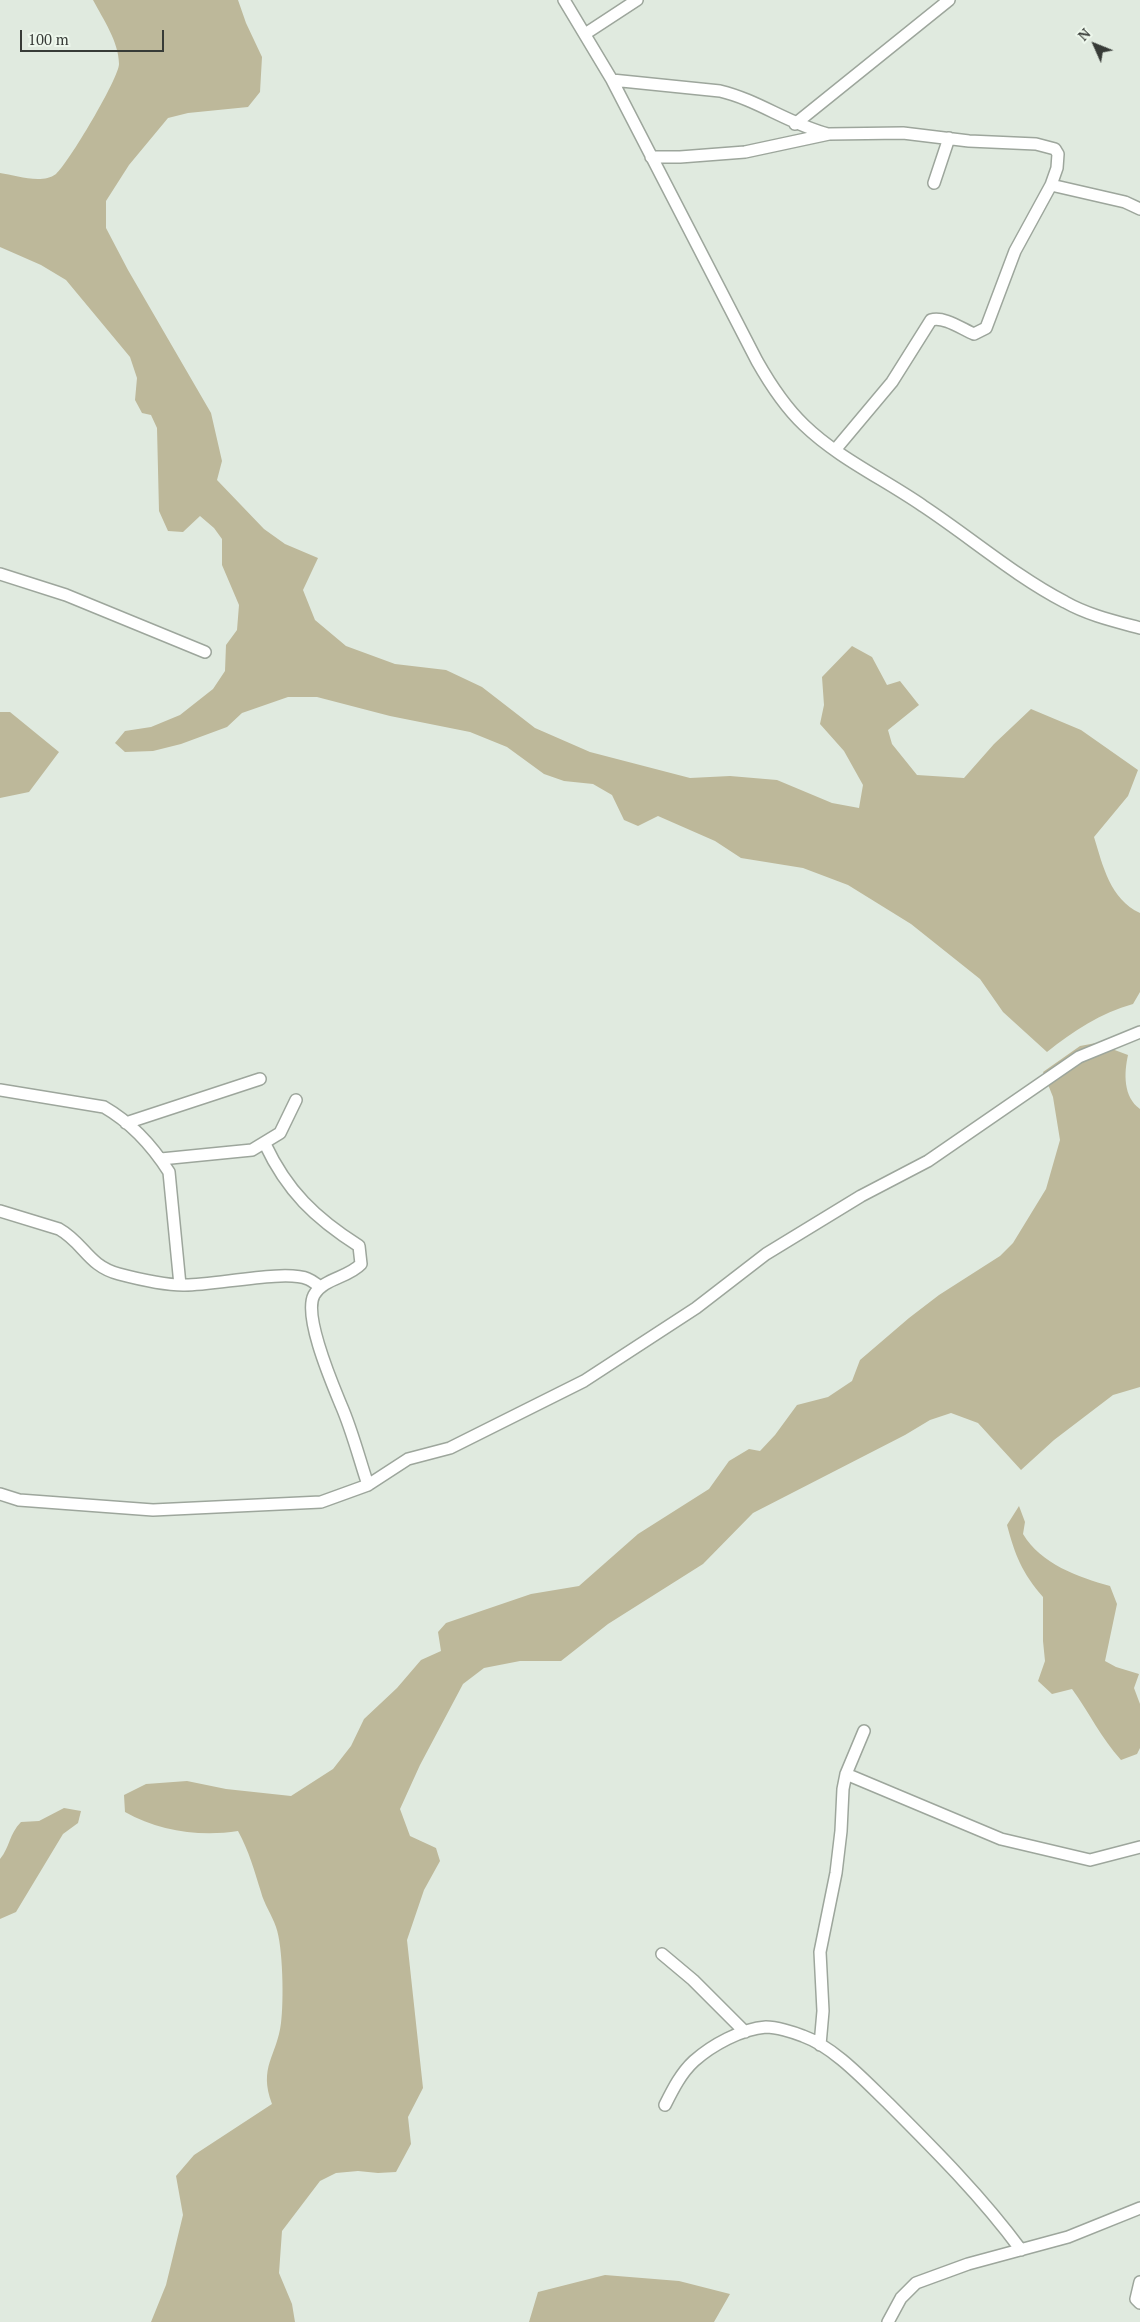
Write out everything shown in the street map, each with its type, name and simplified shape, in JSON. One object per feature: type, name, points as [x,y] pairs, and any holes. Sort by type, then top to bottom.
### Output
[{"type":"street","points":[[564,0],[612,80],[771,385],[803,424],[835,450],[922,505],[1065,602],[1101,618],[1140,628]]},
{"type":"street","points":[[585,34],[637,0]]},
{"type":"street","points":[[795,124],[949,0]]},
{"type":"street","points":[[612,80],[720,90],[763,106],[795,124],[829,134]]},
{"type":"street","points":[[651,156],[680,157],[745,152],[829,134],[903,133],[1050,146],[1058,154],[1057,168],[1051,185],[1015,251],[986,328],[980,333],[974,334],[948,322],[936,319],[931,320],[892,382],[835,450]]},
{"type":"street","points":[[934,183],[949,138]]},
{"type":"street","points":[[1051,185],[1125,202],[1140,210]]},
{"type":"street","points":[[0,574],[66,595],[205,652]]},
{"type":"street","points":[[0,1494],[20,1500],[153,1510],[321,1502],[368,1485],[408,1459],[450,1448],[584,1381],[696,1308],[766,1254],[861,1196],[928,1162],[1079,1057],[1140,1032]]},
{"type":"street","points":[[126,1123],[260,1079]]},
{"type":"street","points":[[0,1090],[104,1107],[126,1123],[161,1159],[169,1172],[180,1285]]},
{"type":"street","points":[[161,1159],[252,1150],[265,1144],[280,1133],[296,1100]]},
{"type":"street","points":[[265,1144],[278,1172],[307,1207],[330,1228],[359,1246],[361,1264],[355,1270],[321,1287],[315,1295],[310,1312],[330,1382],[341,1405],[368,1485]]},
{"type":"street","points":[[0,1212],[59,1229],[68,1234],[97,1265],[118,1273],[180,1285],[211,1284],[260,1278],[300,1277],[308,1279],[321,1287]]},
{"type":"street","points":[[820,2045],[823,2011],[820,1952],[836,1873],[841,1831],[841,1802],[846,1774],[864,1731]]},
{"type":"street","points":[[846,1774],[1001,1839],[1090,1860],[1140,1847]]},
{"type":"street","points":[[662,1954],[693,1980],[745,2032]]},
{"type":"street","points":[[665,2105],[675,2084],[694,2061],[727,2040],[745,2032],[767,2027],[803,2036],[820,2045],[859,2074],[995,2214],[1021,2250]]},
{"type":"street","points":[[888,2322],[901,2298],[916,2283],[968,2264],[1068,2237],[1140,2208]]},
{"type":"street","points":[[1140,2282],[1136,2299],[1140,2303]]},
{"type":"shaded area","points":[[93,0],[238,0],[246,23],[262,57],[260,92],[248,107],[188,113],[168,118],[129,165],[106,201],[106,228],[128,270],[211,413],[222,461],[217,480],[264,529],[285,544],[318,558],[303,590],[315,620],[346,646],[395,664],[446,670],[482,687],[535,728],[590,752],[690,778],[730,776],[777,780],[832,803],[859,808],[863,785],[844,751],[820,724],[824,705],[822,677],[852,646],[872,657],[887,685],[900,681],[919,705],[888,730],[892,744],[917,775],[964,778],[994,744],[1031,709],[1081,730],[1138,770],[1128,796],[1094,837],[1109,881],[1121,899],[1140,913],[1140,992],[1133,1004],[1110,1012],[1088,1024],[1047,1052],[1003,1012],[980,979],[911,924],[848,885],[803,868],[741,858],[715,841],[658,816],[638,826],[624,820],[612,795],[593,784],[564,781],[544,774],[507,747],[470,732],[390,716],[317,697],[288,697],[242,713],[227,727],[181,744],[153,751],[125,752],[115,743],[125,731],[151,727],[180,715],[213,689],[225,671],[226,645],[237,630],[239,605],[222,565],[222,539],[214,528],[200,516],[183,532],[168,531],[159,511],[157,428],[151,415],[142,413],[135,400],[137,378],[130,357],[66,280],[41,265],[0,247],[0,173],[36,179],[43,179],[56,174],[71,155],[92,120],[117,72],[119,64],[116,47],[110,31]]},
{"type":"shaded area","points":[[0,712],[10,712],[59,752],[29,792],[0,798]]},
{"type":"shaded area","points":[[1096,1043],[1128,1055],[1126,1084],[1130,1098],[1140,1109],[1140,1387],[1113,1395],[1054,1440],[1021,1470],[978,1423],[951,1413],[930,1420],[905,1435],[753,1513],[703,1564],[608,1624],[561,1661],[520,1661],[484,1668],[463,1684],[420,1765],[400,1809],[410,1836],[436,1848],[440,1861],[424,1890],[407,1940],[423,2088],[408,2117],[411,2144],[396,2172],[358,2171],[336,2173],[320,2181],[282,2231],[279,2273],[292,2304],[295,2322],[151,2322],[166,2285],[183,2215],[176,2176],[194,2155],[272,2104],[267,2080],[281,2023],[282,1974],[276,1927],[264,1901],[248,1853],[238,1831],[194,1833],[151,1824],[125,1812],[124,1795],[146,1784],[187,1781],[226,1789],[291,1796],[333,1769],[351,1746],[364,1719],[397,1688],[421,1660],[441,1651],[438,1632],[446,1623],[531,1594],[579,1586],[638,1534],[709,1489],[729,1461],[749,1449],[760,1451],[775,1435],[797,1405],[828,1397],[852,1381],[860,1360],[909,1318],[939,1295],[1000,1256],[1013,1243],[1046,1189],[1060,1140],[1053,1097],[1043,1072],[1080,1046]]},
{"type":"shaded area","points":[[1019,1506],[1025,1522],[1023,1534],[1040,1554],[1073,1574],[1110,1586],[1117,1604],[1105,1661],[1116,1667],[1139,1674],[1134,1688],[1140,1704],[1140,1748],[1137,1754],[1121,1760],[1107,1743],[1072,1689],[1052,1694],[1038,1681],[1045,1661],[1043,1597],[1020,1563],[1007,1525]]},
{"type":"shaded area","points":[[64,1808],[81,1811],[78,1823],[63,1834],[16,1912],[0,1919],[0,1859],[14,1831],[21,1822],[39,1821]]},
{"type":"shaded area","points":[[605,2275],[679,2281],[730,2294],[714,2322],[529,2322],[538,2292]]}]
